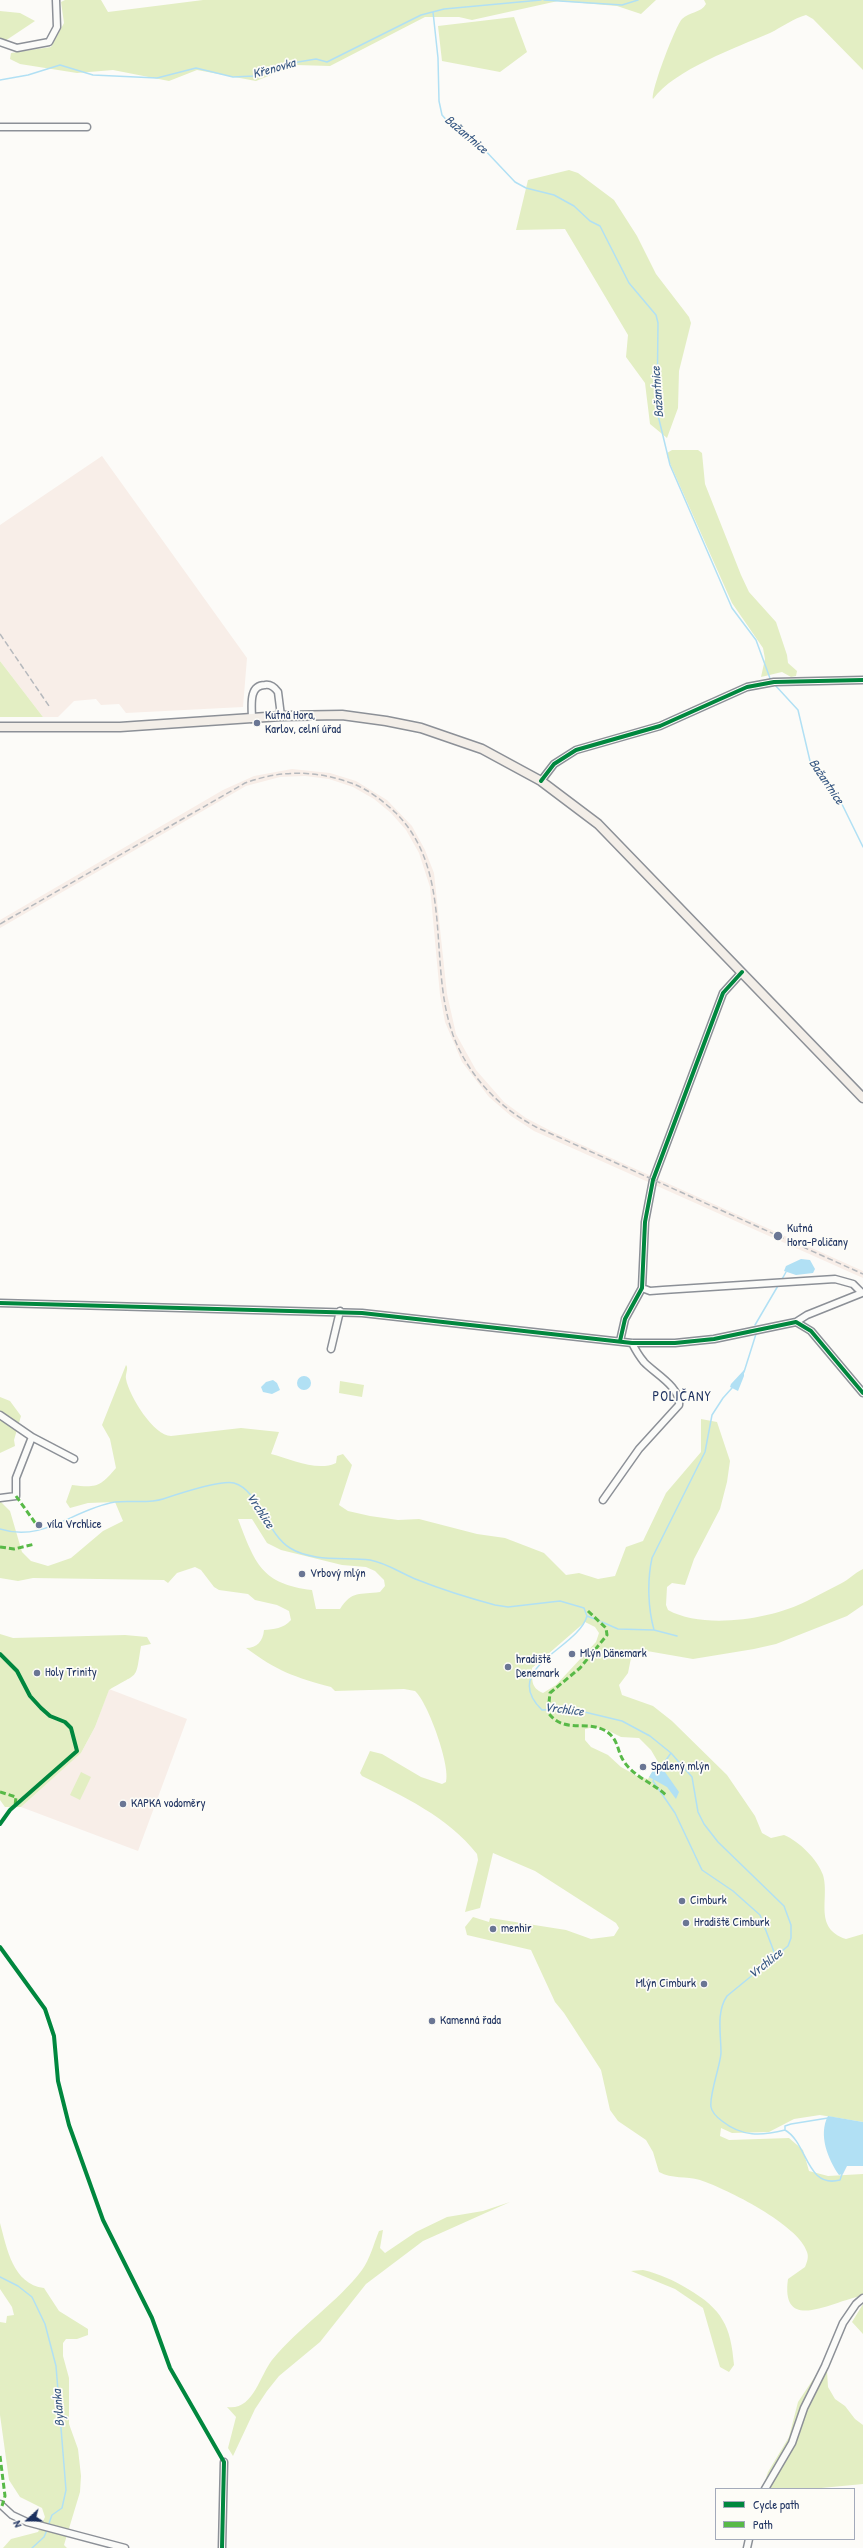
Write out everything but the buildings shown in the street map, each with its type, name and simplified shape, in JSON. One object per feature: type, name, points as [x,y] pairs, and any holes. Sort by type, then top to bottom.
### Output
[{"type":"main road","points":[[0,727],[109,727],[281,716],[351,716],[422,728],[492,754],[541,780],[575,804],[613,838],[863,1098]]},
{"type":"street","points":[[0,42],[17,48],[48,42],[57,27],[56,0]]},
{"type":"street","points":[[0,127],[88,127]]},
{"type":"street","points":[[541,780],[554,764],[576,750],[660,726],[748,687],[774,682],[863,680]]},
{"type":"street","points":[[252,719],[252,694],[257,688],[263,685],[271,686],[278,692],[281,716]]},
{"type":"street","points":[[620,1341],[625,1319],[642,1288],[645,1222],[653,1180],[723,993],[742,972]]},
{"type":"street","points":[[0,1303],[340,1311],[632,1343],[693,1342],[796,1322],[807,1315],[863,1293],[853,1284],[835,1279],[650,1291],[642,1288]]},
{"type":"street","points":[[331,1349],[340,1311]]},
{"type":"street","points":[[796,1322],[811,1331],[863,1393]]},
{"type":"street","points":[[603,1500],[635,1454],[679,1405],[679,1398],[671,1387],[644,1362],[632,1343]]},
{"type":"street","points":[[0,1415],[32,1437],[74,1459]]},
{"type":"street","points":[[0,1498],[16,1496],[16,1478],[32,1437]]},
{"type":"street","points":[[766,2488],[792,2444],[804,2408],[825,2366],[843,2323],[856,2304],[863,2298]]},
{"type":"street","points":[[222,2548],[224,2462]]},
{"type":"street","points":[[0,2504],[20,2520],[125,2548]]},
{"type":"shaded area","points":[[102,456],[247,658],[243,707],[126,713],[119,704],[101,705],[96,699],[74,701],[58,717],[43,717],[0,661],[0,525]]},
{"type":"shaded area","points":[[292,769],[330,773],[356,781],[387,800],[412,826],[425,850],[434,873],[447,994],[456,1034],[476,1070],[504,1102],[526,1118],[551,1131],[863,1271],[863,1278],[534,1131],[511,1116],[489,1097],[462,1062],[445,1022],[440,995],[430,887],[419,853],[406,830],[391,813],[374,799],[353,787],[329,779],[305,776],[280,777],[246,786],[0,928],[0,920],[223,790],[254,776]]},
{"type":"shaded area","points":[[109,1689],[187,1719],[138,1851],[21,1807],[81,1753],[95,1727]]},
{"type":"green space","points":[[65,0],[101,0],[108,12],[203,0],[656,0],[641,14],[617,6],[558,1],[472,20],[459,17],[425,17],[330,66],[296,65],[256,81],[197,70],[169,81],[113,70],[77,73],[20,64],[10,59],[11,53],[51,47],[64,23],[61,2]]},
{"type":"green space","points":[[704,0],[863,0],[863,70],[813,19],[806,15],[792,20],[770,33],[707,60],[676,78],[663,88],[653,99],[653,93],[660,71],[679,24],[682,19],[704,7],[706,4]]},
{"type":"green space","points":[[0,11],[20,13],[35,21],[5,41],[0,40]]},
{"type":"green space","points":[[514,17],[527,52],[500,72],[442,61],[438,26]]},
{"type":"green space","points":[[569,170],[578,173],[614,200],[637,236],[656,274],[689,317],[691,323],[679,371],[678,408],[667,438],[650,424],[645,383],[626,357],[628,335],[565,229],[516,230],[528,180]]},
{"type":"green space","points":[[672,450],[698,450],[702,453],[705,484],[741,575],[749,592],[776,622],[787,655],[788,663],[797,671],[796,676],[791,677],[782,672],[761,677],[765,659],[763,648],[732,603],[668,459],[667,453]]},
{"type":"green space","points":[[0,661],[43,717],[0,717]]},
{"type":"green space","points":[[126,1365],[126,1379],[137,1405],[150,1422],[164,1434],[171,1436],[241,1428],[279,1432],[271,1454],[304,1464],[321,1466],[336,1463],[337,1456],[343,1454],[352,1465],[339,1505],[348,1511],[398,1520],[419,1519],[477,1534],[505,1538],[544,1553],[566,1575],[579,1573],[598,1579],[615,1576],[626,1547],[643,1541],[666,1493],[701,1452],[701,1419],[717,1422],[730,1461],[727,1482],[720,1509],[694,1559],[685,1585],[672,1583],[667,1587],[666,1605],[668,1610],[683,1616],[700,1620],[738,1620],[757,1617],[776,1613],[807,1601],[843,1582],[863,1569],[863,1605],[847,1616],[776,1644],[754,1649],[693,1659],[647,1651],[631,1658],[628,1673],[619,1685],[622,1695],[653,1706],[672,1721],[727,1775],[755,1816],[762,1833],[771,1838],[784,1835],[802,1846],[812,1857],[821,1869],[823,1875],[825,1884],[825,1912],[829,1928],[836,1934],[846,1939],[863,1934],[863,2122],[820,2115],[794,2119],[769,2132],[732,2133],[721,2128],[720,2136],[729,2140],[789,2138],[803,2150],[809,2171],[828,2176],[863,2174],[863,2296],[851,2298],[812,2310],[801,2310],[792,2306],[788,2296],[788,2279],[805,2267],[808,2258],[808,2254],[801,2242],[791,2231],[777,2220],[761,2209],[727,2191],[700,2180],[674,2177],[659,2172],[653,2152],[646,2140],[618,2121],[610,2110],[601,2070],[564,2013],[555,2002],[531,1950],[467,1935],[465,1927],[473,1917],[489,1922],[490,1918],[566,1930],[591,1939],[614,1936],[619,1928],[616,1923],[535,1871],[493,1853],[480,1908],[465,1912],[478,1860],[477,1854],[453,1829],[439,1818],[393,1791],[362,1776],[360,1773],[370,1751],[382,1754],[421,1777],[442,1784],[446,1782],[447,1774],[445,1763],[437,1735],[426,1708],[415,1691],[404,1689],[335,1691],[331,1687],[306,1680],[277,1668],[246,1648],[253,1647],[261,1641],[264,1630],[278,1628],[288,1623],[291,1620],[289,1611],[277,1605],[255,1600],[248,1594],[219,1590],[214,1587],[201,1570],[195,1567],[177,1573],[168,1583],[164,1580],[33,1578],[18,1581],[0,1578],[0,1501],[10,1511],[22,1552],[31,1561],[48,1566],[71,1558],[103,1531],[123,1521],[115,1502],[88,1503],[70,1508],[66,1502],[72,1485],[97,1485],[106,1479],[116,1468],[110,1439],[102,1425]],"holes":[[[238,1519],[252,1519],[267,1543],[281,1550],[342,1565],[366,1567],[375,1571],[384,1580],[385,1586],[380,1592],[357,1594],[353,1596],[348,1599],[340,1609],[316,1609],[312,1590],[281,1583],[262,1569],[255,1559]],[[585,1622],[595,1627],[599,1633],[596,1642],[556,1685],[543,1693],[534,1686],[532,1680],[532,1668]],[[594,1727],[605,1729],[621,1737],[639,1738],[651,1750],[658,1762],[648,1779],[639,1777],[621,1767],[608,1755],[591,1747],[585,1740],[585,1729]]]},
{"type":"green space","points":[[340,1381],[364,1385],[362,1397],[339,1393]]},
{"type":"green space","points":[[0,1397],[10,1401],[21,1416],[14,1440],[15,1446],[0,1453]]},
{"type":"green space","points":[[0,1634],[13,1638],[125,1635],[147,1637],[151,1644],[141,1646],[138,1665],[134,1674],[109,1690],[95,1727],[81,1753],[21,1807],[5,1807],[0,1800]]},
{"type":"green space","points":[[81,1772],[91,1777],[80,1800],[70,1795]]},
{"type":"green space","points":[[510,2202],[423,2241],[366,2284],[320,2342],[279,2376],[267,2391],[255,2409],[233,2456],[228,2448],[236,2417],[227,2407],[236,2407],[243,2404],[249,2398],[272,2360],[352,2282],[367,2261],[379,2231],[383,2230],[380,2248],[385,2253],[416,2232],[447,2217],[483,2211]]},
{"type":"green space","points":[[0,2223],[5,2244],[18,2273],[33,2285],[44,2288],[59,2311],[88,2329],[88,2335],[77,2339],[66,2339],[63,2343],[63,2356],[69,2378],[69,2424],[78,2449],[81,2476],[80,2492],[64,2545],[67,2548],[3,2548],[11,2539],[38,2532],[45,2517],[42,2508],[20,2497],[9,2480],[0,2415],[0,2322],[6,2323],[7,2316],[14,2315],[12,2307],[0,2289]]},
{"type":"green space","points":[[643,2270],[672,2280],[700,2296],[717,2312],[727,2329],[733,2351],[734,2365],[729,2372],[720,2367],[703,2308],[675,2289],[631,2271]]},
{"type":"green space","points":[[863,2304],[863,2334],[852,2322]]},
{"type":"green space","points":[[820,2369],[827,2371],[828,2387],[835,2399],[845,2406],[855,2419],[863,2425],[863,2484],[821,2488],[766,2488],[764,2484],[768,2472],[789,2437],[798,2402]]},
{"type":"water","points":[[801,1259],[810,1260],[815,1269],[813,1273],[796,1275],[784,1271],[786,1266]]},
{"type":"water","points":[[744,1370],[744,1376],[738,1391],[730,1387],[731,1384]]},
{"type":"water","points":[[304,1376],[309,1378],[311,1383],[309,1388],[304,1390],[299,1388],[297,1383],[299,1378]]},
{"type":"water","points":[[273,1380],[277,1383],[280,1390],[272,1394],[263,1392],[261,1387],[266,1382]]},
{"type":"water","points":[[658,1762],[679,1792],[676,1799],[667,1787],[649,1777]]},
{"type":"water","points":[[828,2116],[863,2122],[863,2166],[847,2166],[843,2174],[839,2175],[831,2162],[824,2139],[825,2123]]},
{"type":"waterway","name":"Křenovka","points":[[0,80],[28,75],[60,65],[93,75],[157,78],[196,68],[233,77],[254,76],[298,62],[316,59],[327,62],[421,15],[444,9],[541,0]]},
{"type":"waterway","name":"Křenovka","points":[[544,0],[622,5],[638,0]]},
{"type":"waterway","name":"Bažantnice","points":[[433,12],[438,58],[439,101],[442,115],[450,124],[481,146],[515,182],[526,188],[554,195],[574,206],[590,221],[600,226],[629,283],[656,315],[658,323],[657,411],[670,465],[732,608],[756,640],[771,681]]},
{"type":"waterway","name":"Bažantnice","points":[[775,685],[798,710],[810,761],[835,790],[863,847]]},
{"type":"waterway","points":[[781,1281],[786,1272]]},
{"type":"waterway","points":[[755,1325],[779,1284]]},
{"type":"waterway","points":[[744,1372],[756,1334]]},
{"type":"waterway","points":[[602,1622],[618,1629],[654,1630],[650,1613],[649,1594],[649,1576],[652,1558],[705,1452],[712,1415],[723,1398],[732,1388]]},
{"type":"waterway","name":"Vrchlice","points":[[0,1529],[16,1532],[31,1532],[45,1528],[86,1511],[115,1502],[145,1502],[163,1499],[209,1485],[234,1483],[243,1487],[250,1494],[282,1541],[290,1548],[299,1552],[318,1557],[376,1561],[427,1584],[495,1605],[508,1607],[560,1601],[584,1608],[587,1616],[581,1628],[545,1660],[535,1671],[530,1682],[531,1695],[542,1710],[572,1709],[622,1721],[650,1736],[671,1753],[692,1777],[698,1812],[704,1824],[718,1842],[784,1906],[791,1925],[791,1938],[788,1946],[727,1996],[724,2002],[720,2016],[721,2053],[712,2095],[711,2107],[715,2115],[729,2126],[737,2130],[752,2134],[785,2130],[793,2136],[808,2163],[820,2178],[829,2181],[840,2180],[842,2174]]},
{"type":"waterway","points":[[587,1616],[600,1621]]},
{"type":"waterway","points":[[654,1630],[677,1636]]},
{"type":"waterway","points":[[661,1767],[671,1753]]},
{"type":"waterway","points":[[654,1779],[653,1781],[675,1813],[702,1870],[733,1891],[760,1915],[776,1957]]},
{"type":"waterway","points":[[785,2130],[785,2126],[791,2124],[828,2118]]},
{"type":"waterway","name":"Bylanka","points":[[0,2277],[18,2286],[32,2297],[45,2324],[56,2366],[66,2490],[62,2508],[52,2515],[48,2526]]},
{"type":"waterway","name":"Bylanka","points":[[32,2548],[44,2537],[47,2530]]},
{"type":"railway","points":[[0,634],[49,706]]},
{"type":"railway","points":[[0,924],[245,783],[271,776],[298,773],[325,776],[351,783],[375,796],[396,813],[414,837],[426,863],[433,890],[437,919],[441,978],[453,1035],[459,1050],[467,1063],[497,1100],[509,1110],[536,1127],[863,1274]]},
{"type":"marked path","points":[[16,1496],[36,1524]]},
{"type":"marked path","points":[[0,1547],[14,1549],[35,1544]]},
{"type":"marked path","points":[[588,1611],[606,1628],[607,1635],[580,1668],[550,1693],[548,1712],[560,1723],[574,1726],[597,1727],[604,1730],[613,1737],[622,1759],[629,1768],[666,1795]]},
{"type":"marked path","points":[[0,1792],[16,1797],[15,1806]]},
{"type":"marked path","points":[[0,2456],[5,2496],[2,2506]]},
{"type":"cycle path","points":[[541,781],[554,764],[576,750],[660,726],[747,687],[774,682],[863,680]]},
{"type":"cycle path","points":[[620,1341],[625,1319],[642,1288],[645,1222],[653,1180],[723,993],[742,972]]},
{"type":"cycle path","points":[[0,1303],[362,1313],[632,1343],[675,1343],[714,1339],[796,1322],[811,1331],[863,1393]]},
{"type":"cycle path","points":[[0,1654],[17,1671],[30,1696],[41,1708],[50,1716],[65,1722],[71,1728],[77,1751],[10,1810],[0,1824]]},
{"type":"cycle path","points":[[0,1947],[45,2009],[54,2036],[58,2081],[69,2125],[103,2220],[152,2318],[170,2368],[224,2462],[222,2548]]},
{"type":"place","name":"Kutná Hora, Karlov, celní úřad","points":[[257,723]]},
{"type":"place","name":"Kutná Hora-Poličany","points":[[778,1236]]},
{"type":"place","name":"víla Vrchlice","points":[[39,1525]]},
{"type":"place","name":"Vrbový mlýn","points":[[302,1574]]},
{"type":"place","name":"Mlýn Dänemark","points":[[572,1654]]},
{"type":"place","name":"hradiště Denemark","points":[[508,1667]]},
{"type":"place","name":"Holy Trinity","points":[[37,1673]]},
{"type":"place","name":"Spálený mlýn","points":[[643,1767]]},
{"type":"place","name":"KAPKA vodoměry","points":[[123,1804]]},
{"type":"place","name":"Cimburk","points":[[682,1901]]},
{"type":"place","name":"Hradiště Cimburk","points":[[686,1923]]},
{"type":"place","name":"menhir","points":[[493,1929]]},
{"type":"place","name":"Mlýn Cimburk","points":[[704,1984]]},
{"type":"place","name":"Kamenná řada","points":[[432,2021]]},
{"type":"district","name":"POLIČANY","points":[[682,1397]]}]
